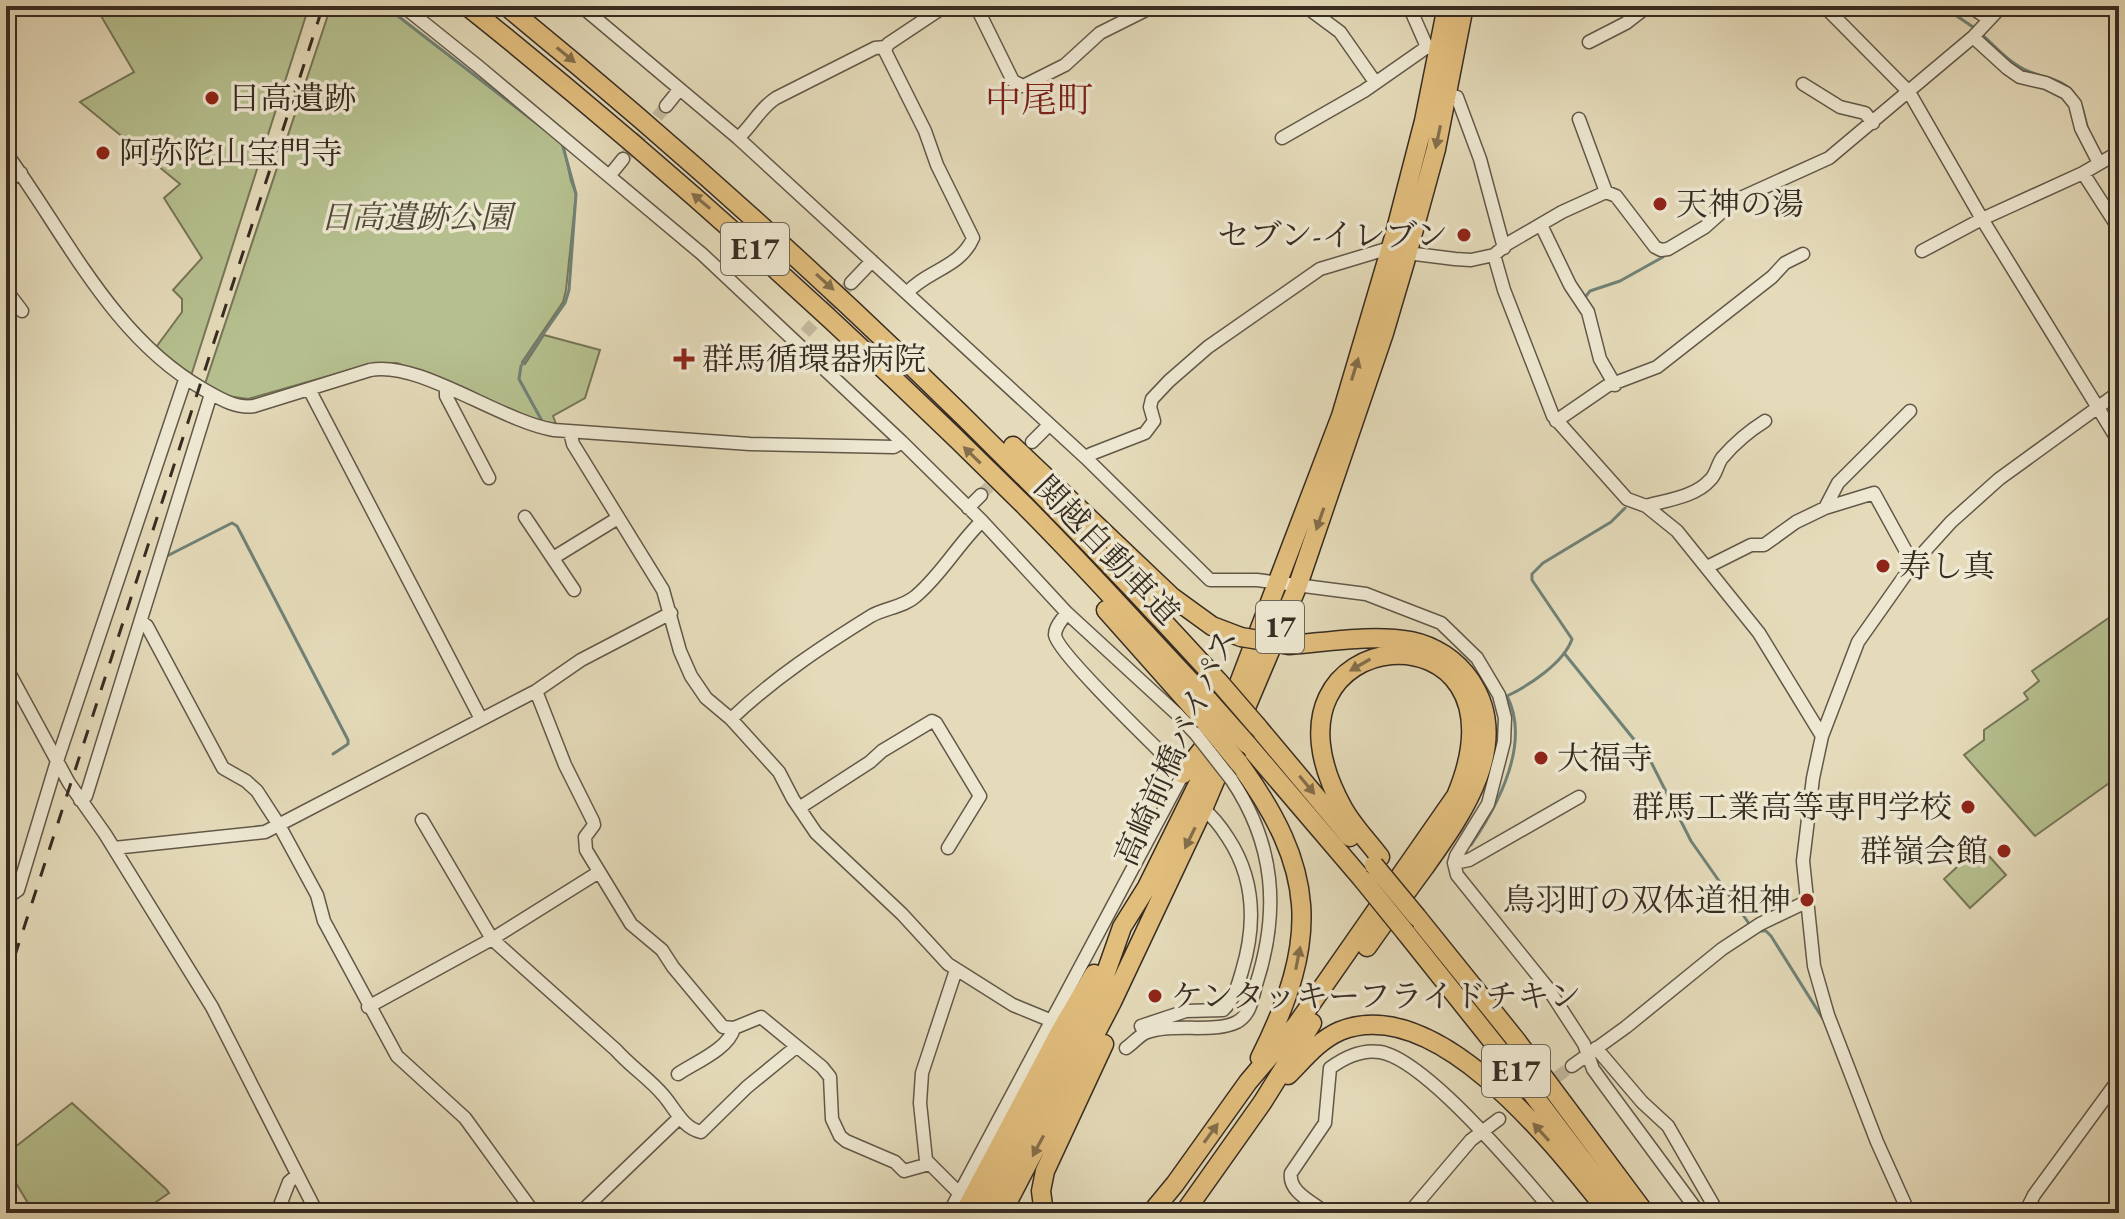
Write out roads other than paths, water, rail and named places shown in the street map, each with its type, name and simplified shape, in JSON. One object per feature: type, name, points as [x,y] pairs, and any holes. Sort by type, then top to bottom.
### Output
[{"type":"highway","name":"関越自動車道","points":[[467,6],[717,215],[837,325],[1028,509],[1082,583],[1202,718]]},
{"type":"highway","name":"関越自動車道","points":[[506,6],[733,198],[877,330],[1089,540],[1219,682],[1420,912],[1645,1213]]},
{"type":"highway","name":"高崎前橋バイパス","points":[[1002,1213],[1112,1002],[1203,809],[1298,585],[1384,333],[1424,121],[1433,49],[1447,6]]},
{"type":"highway","name":"高崎前橋バイパス","points":[[982,1213],[1066,1058],[1104,978],[1122,927],[1147,887],[1199,782],[1231,704],[1341,416],[1399,251],[1425,193],[1464,6]]},
{"type":"highway","points":[[877,330],[953,389],[1172,597],[1197,617],[1241,637],[1289,645],[1401,640],[1435,649],[1460,667],[1474,685],[1482,706],[1486,741],[1477,779],[1456,821],[1299,1041],[1262,1103],[1190,1208]]},
{"type":"highway","points":[[1151,1213],[1248,1082],[1297,1024],[1456,796],[1471,753],[1473,727],[1464,694],[1445,670],[1405,654],[1381,655],[1352,668],[1336,684],[1322,712],[1321,743],[1329,775],[1342,807],[1377,861]]},
{"type":"highway","points":[[1183,774],[1201,752],[1225,709],[1231,704]]},
{"type":"highway","points":[[1202,718],[1234,770],[1262,795],[1286,839],[1295,862],[1302,906],[1302,931],[1290,990],[1248,1082]]},
{"type":"highway","name":"E17","points":[[1202,718],[1247,744],[1363,880],[1623,1213]]},
{"type":"highway","points":[[962,1204],[1006,1135],[1061,1030],[1122,927]]},
{"type":"highway","points":[[1044,1213],[1041,1199],[1045,1171],[1109,1032],[1112,1002]]},
{"type":"highway","points":[[1262,1103],[1317,1046],[1332,1035],[1367,1024],[1410,1030],[1453,1054],[1502,1093],[1535,1124],[1609,1213]]},
{"type":"highway","points":[[1163,1213],[1175,1184]]},
{"type":"street","points":[[403,6],[610,175],[801,338],[982,521],[1067,613],[1177,714],[1202,718]]},
{"type":"street","points":[[581,6],[738,138],[1086,458],[1210,580],[1234,578],[1358,591],[1424,615],[1452,632],[1489,674],[1505,718],[1501,757],[1488,804],[1454,863]]},
{"type":"street","points":[[738,138],[765,106],[776,98],[866,53],[885,47],[945,6]]},
{"type":"street","points":[[976,6],[1013,81],[1023,86],[1065,65],[1100,33],[1154,6]]},
{"type":"street","points":[[1305,6],[1340,32],[1375,82]]},
{"type":"street","points":[[1282,138],[1433,49],[1409,6]]},
{"type":"street","points":[[1589,42],[1626,23],[1648,6]]},
{"type":"street","points":[[1824,6],[1909,92],[1982,219],[2119,442]]},
{"type":"street","points":[[1969,6],[1989,19]]},
{"type":"street","points":[[1579,119],[1606,192],[1616,196],[1655,247],[1668,249],[1705,227],[1734,201],[1829,158],[1973,37],[2002,6]]},
{"type":"street","points":[[1973,37],[2020,77],[2046,83],[2066,93],[2075,104],[2081,128],[2099,163]]},
{"type":"street","points":[[885,47],[899,82],[925,131],[937,165],[972,233],[969,245],[960,256],[907,293]]},
{"type":"street","points":[[1803,84],[1840,107],[1865,113],[1873,123]]},
{"type":"street","points":[[666,106],[679,90]]},
{"type":"street","points":[[1447,95],[1457,97],[1480,159],[1504,290],[1556,421],[1627,499],[1646,506],[1677,531],[1759,633],[1822,736]]},
{"type":"street","points":[[6,153],[85,273],[153,354],[185,380],[236,405],[249,407],[385,368],[406,372],[522,421],[570,432],[750,444],[894,447],[902,442]]},
{"type":"street","points":[[1922,251],[1982,219],[2117,157]]},
{"type":"street","points":[[610,175],[623,159]]},
{"type":"street","points":[[6,181],[21,173]]},
{"type":"street","points":[[2083,173],[2119,229]]},
{"type":"street","points":[[1086,458],[1148,430],[1154,421],[1150,407],[1152,399],[1169,381],[1208,347],[1306,276],[1327,266],[1399,251],[1471,260],[1499,252],[1541,225],[1606,192]]},
{"type":"street","points":[[1541,225],[1570,285],[1588,312],[1600,359],[1615,385]]},
{"type":"street","points":[[1556,421],[1607,386],[1657,367],[1772,277],[1785,263],[1803,254]]},
{"type":"street","points":[[851,283],[872,261]]},
{"type":"street","points":[[6,290],[22,311]]},
{"type":"street","points":[[6,898],[18,890],[57,761],[185,380]]},
{"type":"street","points":[[309,389],[481,719]]},
{"type":"street","points":[[446,389],[446,396],[489,478]]},
{"type":"street","points":[[1879,1213],[1908,1211],[1877,1142],[1828,1015],[1814,966],[1806,902],[1805,834],[1822,736],[1858,642],[1913,564],[1951,522],[1999,479],[2119,392]]},
{"type":"street","points":[[80,800],[86,796],[211,394]]},
{"type":"street","points":[[1825,508],[1838,483],[1910,411]]},
{"type":"street","points":[[1646,506],[1689,494],[1701,487],[1712,479],[1721,460],[1750,430],[1765,421]]},
{"type":"street","points":[[1032,442],[1049,425]]},
{"type":"street","points":[[570,432],[573,444],[663,590],[680,651],[691,676],[706,698],[731,719],[779,772],[799,808],[822,839],[956,970],[1013,1005],[1052,1021]]},
{"type":"street","points":[[1707,567],[1751,545],[1764,545],[1796,522],[1825,508],[1874,493],[1913,564]]},
{"type":"street","points":[[968,508],[981,495]]},
{"type":"street","points":[[525,517],[574,590]]},
{"type":"street","points":[[553,558],[618,518]]},
{"type":"street","points":[[731,719],[760,692],[805,659],[872,615],[915,597],[982,521]]},
{"type":"street","points":[[114,848],[265,832],[536,691],[581,660],[671,613]]},
{"type":"street","points":[[949,1213],[962,1204],[1052,1021],[1183,774],[1102,694],[1060,646],[1055,635],[1067,613]]},
{"type":"street","points":[[141,621],[147,626],[223,768],[257,791],[279,825],[317,895],[324,921],[397,1056],[465,1118],[534,1213]]},
{"type":"street","points":[[6,667],[80,800],[114,848],[212,1007],[317,1213]]},
{"type":"street","points":[[536,691],[565,765],[593,821],[584,845],[636,931],[662,950],[719,1024],[734,1028],[761,1017],[822,1067],[830,1077],[832,1119],[846,1141],[890,1159],[904,1171],[929,1164]]},
{"type":"street","points":[[799,808],[932,721],[980,796],[948,848]]},
{"type":"street","points":[[1126,1048],[1144,1033],[1191,1026],[1226,1026],[1247,1013],[1268,939],[1270,894],[1265,849],[1234,770]]},
{"type":"street","points":[[1454,863],[1469,860],[1579,797]]},
{"type":"street","points":[[1144,1033],[1141,1026],[1159,1018],[1186,1011],[1219,1011],[1227,1007],[1238,983],[1251,934],[1251,898],[1244,871],[1224,833],[1203,809]]},
{"type":"street","points":[[422,820],[492,939],[663,1095],[679,1118],[695,1131],[701,1132],[747,1087],[796,1047]]},
{"type":"street","points":[[1454,863],[1461,881],[1547,987],[1584,1044],[1668,1126],[1718,1213]]},
{"type":"street","points":[[368,1007],[492,939],[599,872]]},
{"type":"street","points":[[1572,1066],[1722,949],[1760,924],[1806,902]]},
{"type":"street","points":[[1251,934],[1268,939]]},
{"type":"street","points":[[956,970],[933,1033],[920,1085],[924,1155],[962,1204]]},
{"type":"street","points":[[1247,1013],[1261,1021]]},
{"type":"street","points":[[678,1074],[722,1045],[732,1035],[734,1028]]},
{"type":"street","points":[[1330,1068],[1362,1052],[1393,1055],[1410,1065],[1482,1131],[1554,1213]]},
{"type":"street","points":[[1592,1052],[1593,1069],[1699,1213]]},
{"type":"street","points":[[1314,1058],[1330,1068]]},
{"type":"street","points":[[1326,1213],[1292,1186],[1289,1179],[1325,1123],[1330,1068]]},
{"type":"street","points":[[2025,1213],[2034,1195],[2119,1079]]},
{"type":"street","points":[[580,1213],[679,1118]]},
{"type":"street","points":[[1409,1213],[1482,1131],[1499,1119]]},
{"type":"street","points":[[277,1213],[289,1182],[297,1175]]},
{"type":"waterway","points":[[385,6],[544,129]]},
{"type":"waterway","points":[[1942,6],[1976,29]]},
{"type":"waterway","points":[[1981,34],[2015,64],[2060,82],[2078,100]]},
{"type":"waterway","points":[[2082,107],[2088,130]]},
{"type":"waterway","points":[[542,421],[519,379],[521,366],[565,303],[569,290],[576,194],[562,143]]},
{"type":"waterway","points":[[2109,163],[2119,176]]},
{"type":"waterway","points":[[1586,296],[1590,291],[1620,281],[1663,257]]},
{"type":"waterway","points":[[1471,845],[1501,793],[1513,753],[1515,733],[1507,696],[1553,665],[1572,639],[1532,580],[1532,574],[1543,563],[1611,522],[1625,508]]},
{"type":"waterway","points":[[165,557],[232,523],[237,526],[348,740],[348,744],[333,754]]},
{"type":"waterway","points":[[1564,653],[1649,758],[1691,841],[1750,925]]},
{"type":"waterway","points":[[1759,931],[1766,931],[1771,936],[1823,1019]]},
{"type":"tunnel","points":[[623,159],[666,106]]},
{"type":"tunnel","points":[[805,333],[851,283]]},
{"type":"tunnel","points":[[981,495],[1016,459]]},
{"type":"tunnel","points":[[1542,1088],[1572,1066]]},
{"type":"railway","points":[[6,983],[323,6]]},
{"type":"place","name":"日高遺跡","points":[[212,98]]},
{"type":"place","name":"阿弥陀山宝門寺","points":[[103,153]]},
{"type":"place","name":"天神の湯","points":[[1660,204]]},
{"type":"place","name":"セブン-イレブン","points":[[1464,235]]},
{"type":"place","name":"群馬循環器病院","points":[[684,359]]},
{"type":"place","name":"寿し真","points":[[1883,566]]},
{"type":"place","name":"大福寺","points":[[1541,758]]},
{"type":"place","name":"群馬工業高等専門学校","points":[[1968,807]]},
{"type":"place","name":"群嶺会館","points":[[2004,851]]},
{"type":"place","name":"鳥羽町の双体道祖神","points":[[1807,900]]},
{"type":"place","name":"ケンタッキーフライドチキン","points":[[1155,996]]},
{"type":"district","name":"中尾町","points":[[1039,99]]},
{"type":"park label","name":"日高遺跡公園","points":[[416,217]]}]
